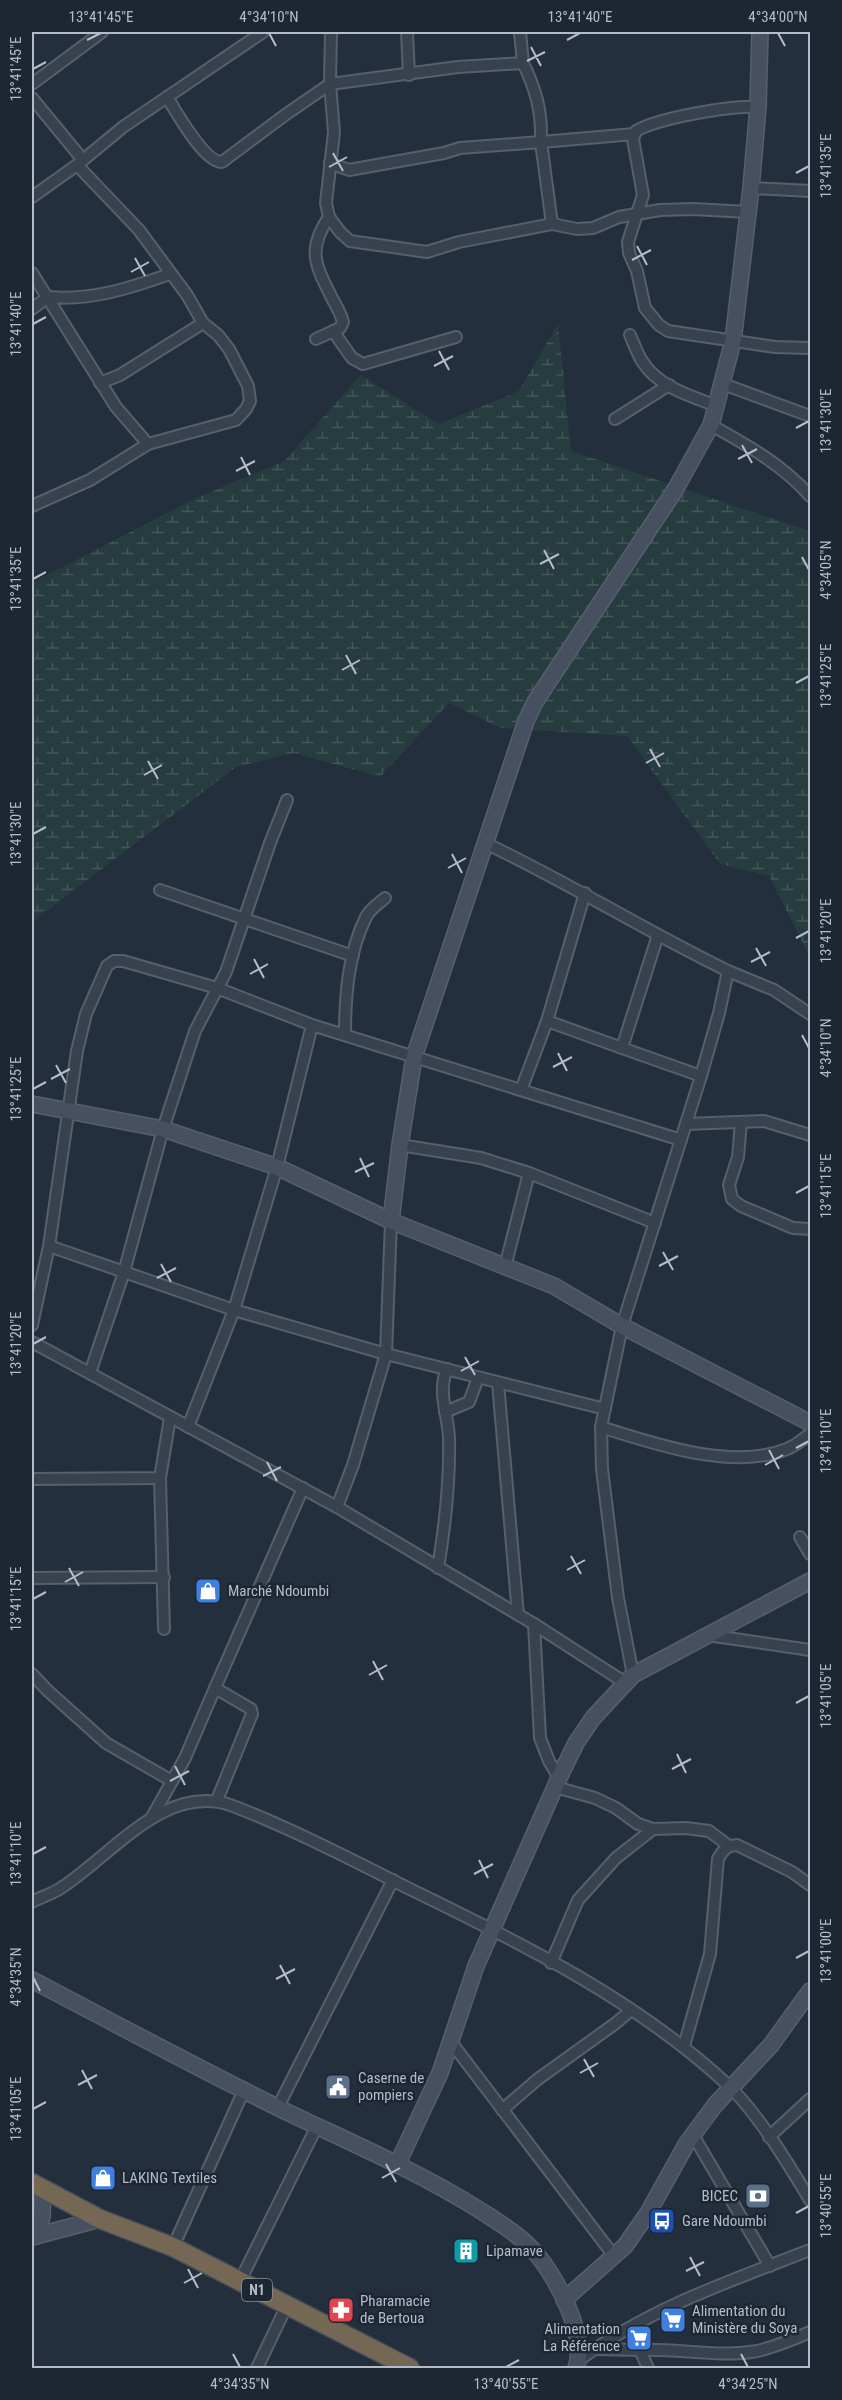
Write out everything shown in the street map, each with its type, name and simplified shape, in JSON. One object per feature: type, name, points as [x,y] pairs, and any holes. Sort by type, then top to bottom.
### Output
[{"type":"highway","name":"N1","points":[[35,2185],[100,2219],[173,2247],[410,2368]]},
{"type":"street","points":[[32,84],[102,32]]},
{"type":"street","points":[[32,197],[80,163],[123,127],[263,32]]},
{"type":"street","points":[[331,32],[330,84],[334,132],[326,203],[329,217],[350,241],[427,252],[459,242],[552,224],[585,229],[619,217],[639,214],[693,209],[748,212]]},
{"type":"street","points":[[407,32],[409,75]]},
{"type":"street","points":[[520,32],[523,63],[534,86],[542,118],[541,142],[552,224]]},
{"type":"street","points":[[337,1507],[363,1433],[386,1354],[391,1221],[414,1057],[526,720],[535,702],[675,490],[711,425],[717,406],[733,342],[751,188],[758,107],[760,32]]},
{"type":"street","points":[[166,97],[210,157],[216,162],[222,162],[330,84],[458,67],[523,63]]},
{"type":"street","points":[[32,98],[80,163],[139,230],[187,295],[203,323],[218,335],[239,365],[248,386],[250,401],[246,410],[236,420],[148,444],[90,480],[32,506]]},
{"type":"street","points":[[758,107],[746,106],[704,112],[649,124],[636,130],[634,134],[643,195],[639,214],[632,226],[628,242],[629,253],[637,271],[645,308],[651,317],[668,332],[733,342],[810,348]]},
{"type":"street","points":[[330,163],[349,170],[444,153],[459,148],[634,134]]},
{"type":"street","points":[[751,188],[810,191]]},
{"type":"street","points":[[316,339],[342,326],[342,318],[322,278],[315,244],[318,232],[329,217]]},
{"type":"street","points":[[32,273],[116,408],[148,444]]},
{"type":"street","points":[[32,309],[48,297],[65,299],[103,295],[170,274]]},
{"type":"street","points":[[100,383],[120,375],[203,323]]},
{"type":"street","points":[[333,331],[352,358],[363,364],[456,337]]},
{"type":"street","points":[[630,335],[642,362],[669,386],[717,406]]},
{"type":"street","points":[[723,384],[810,416]]},
{"type":"street","points":[[615,419],[669,386]]},
{"type":"street","points":[[711,425],[791,475],[810,496]]},
{"type":"street","points":[[90,1373],[124,1272],[163,1129],[195,1031],[226,972],[287,800]]},
{"type":"street","points":[[485,843],[542,870],[728,971],[774,990],[810,1014]]},
{"type":"street","points":[[160,890],[353,956]]},
{"type":"street","points":[[521,1090],[547,1021],[585,893]]},
{"type":"street","points":[[345,1035],[345,1000],[353,956],[366,916],[385,898]]},
{"type":"street","points":[[622,1048],[658,935]]},
{"type":"street","points":[[32,1325],[49,1246],[75,1061],[84,1023],[107,966],[114,961],[123,961],[217,988],[312,1025],[681,1140]]},
{"type":"street","points":[[628,1679],[602,1469],[602,1426],[622,1326],[701,1076],[728,971]]},
{"type":"street","points":[[547,1021],[701,1076]]},
{"type":"street","points":[[188,1427],[234,1310],[277,1167],[312,1025]]},
{"type":"street","points":[[32,1104],[163,1129],[277,1167],[391,1221],[554,1286],[622,1326],[810,1423]]},
{"type":"street","points":[[686,1124],[764,1121],[810,1135]]},
{"type":"street","points":[[741,1122],[738,1156],[729,1185],[732,1199],[741,1206],[793,1228],[810,1229]]},
{"type":"street","points":[[400,1145],[482,1158],[530,1173],[655,1223]]},
{"type":"street","points":[[505,1267],[530,1173]]},
{"type":"street","points":[[49,1246],[234,1310],[386,1354],[605,1409]]},
{"type":"street","points":[[32,1342],[337,1507],[628,1679]]},
{"type":"street","points":[[438,1568],[443,1537],[448,1466],[449,1436],[442,1387],[447,1369]]},
{"type":"street","points":[[445,1412],[469,1402],[478,1378]]},
{"type":"street","points":[[498,1383],[518,1615]]},
{"type":"street","points":[[164,1629],[160,1478],[170,1418]]},
{"type":"street","points":[[602,1426],[655,1444],[707,1454],[752,1457],[788,1449],[810,1434]]},
{"type":"street","points":[[32,1479],[160,1478]]},
{"type":"street","points":[[152,1818],[185,1758],[303,1488]]},
{"type":"street","points":[[800,1537],[810,1554]]},
{"type":"street","points":[[32,1578],[164,1577]]},
{"type":"street","points":[[397,2165],[440,2073],[476,1966],[557,1783],[576,1743],[593,1718],[628,1679],[810,1581]]},
{"type":"street","points":[[534,1624],[540,1738],[557,1783],[616,1808],[638,1824],[653,1829],[686,1828],[709,1832],[729,1846]]},
{"type":"street","points":[[706,1635],[810,1650]]},
{"type":"street","points":[[32,1674],[46,1690],[106,1743],[172,1781]]},
{"type":"street","points":[[215,1688],[252,1711],[217,1800]]},
{"type":"street","points":[[32,1902],[60,1888],[138,1826],[166,1809],[217,1800],[245,1810],[493,1929],[587,1981],[684,2046],[730,2088],[768,2137],[810,2200]]},
{"type":"street","points":[[551,1963],[578,1900],[616,1858],[653,1829]]},
{"type":"street","points":[[684,2046],[710,1954],[718,1859],[723,1850],[737,1845],[792,1872],[810,1885]]},
{"type":"street","points":[[278,2107],[393,1880]]},
{"type":"street","points":[[32,1980],[244,2090],[447,2190],[500,2223],[530,2246],[547,2268],[576,2327],[580,2349],[578,2364]]},
{"type":"street","points":[[564,2300],[614,2256],[637,2231],[693,2135],[715,2104],[771,2045],[810,1991]]},
{"type":"street","points":[[502,2110],[538,2079],[631,2010]]},
{"type":"street","points":[[451,2042],[614,2256]]},
{"type":"street","points":[[173,2247],[244,2090]]},
{"type":"street","points":[[768,2137],[810,2099]]},
{"type":"street","points":[[240,2281],[317,2126]]},
{"type":"street","points":[[693,2135],[770,2266]]},
{"type":"street","points":[[34,2237],[44,2203],[43,2190],[35,2185]]},
{"type":"street","points":[[34,2237],[100,2219]]},
{"type":"street","points":[[578,2364],[594,2349],[651,2315],[725,2281],[810,2250]]},
{"type":"street","points":[[257,2368],[287,2305]]},
{"type":"street","points":[[594,2349],[678,2349],[723,2353],[757,2351],[810,2332]]},
{"type":"street","points":[[640,2350],[648,2368]]},
{"type":"green space","points":[[558,324],[571,451],[810,531],[810,957],[769,876],[720,864],[627,736],[501,728],[449,703],[380,777],[294,753],[236,767],[32,922],[32,583],[192,500],[284,461],[361,375],[439,424],[519,391]]},
{"type":"place","name":"Marché Ndoumbi","points":[[208,1591]]},
{"type":"place","name":"Caserne de pompiers","points":[[338,2087]]},
{"type":"place","name":"LAKING Textiles","points":[[103,2178]]},
{"type":"place","name":"BICEC","points":[[758,2196]]},
{"type":"place","name":"Gare Ndoumbi","points":[[662,2221]]},
{"type":"place","name":"Lipamave","points":[[466,2251]]},
{"type":"place","name":"Pharamacie de Bertoua","points":[[341,2310]]},
{"type":"place","name":"Alimentation du Ministère du Soya","points":[[673,2320]]},
{"type":"place","name":"Alimentation La Référence","points":[[639,2338]]}]
